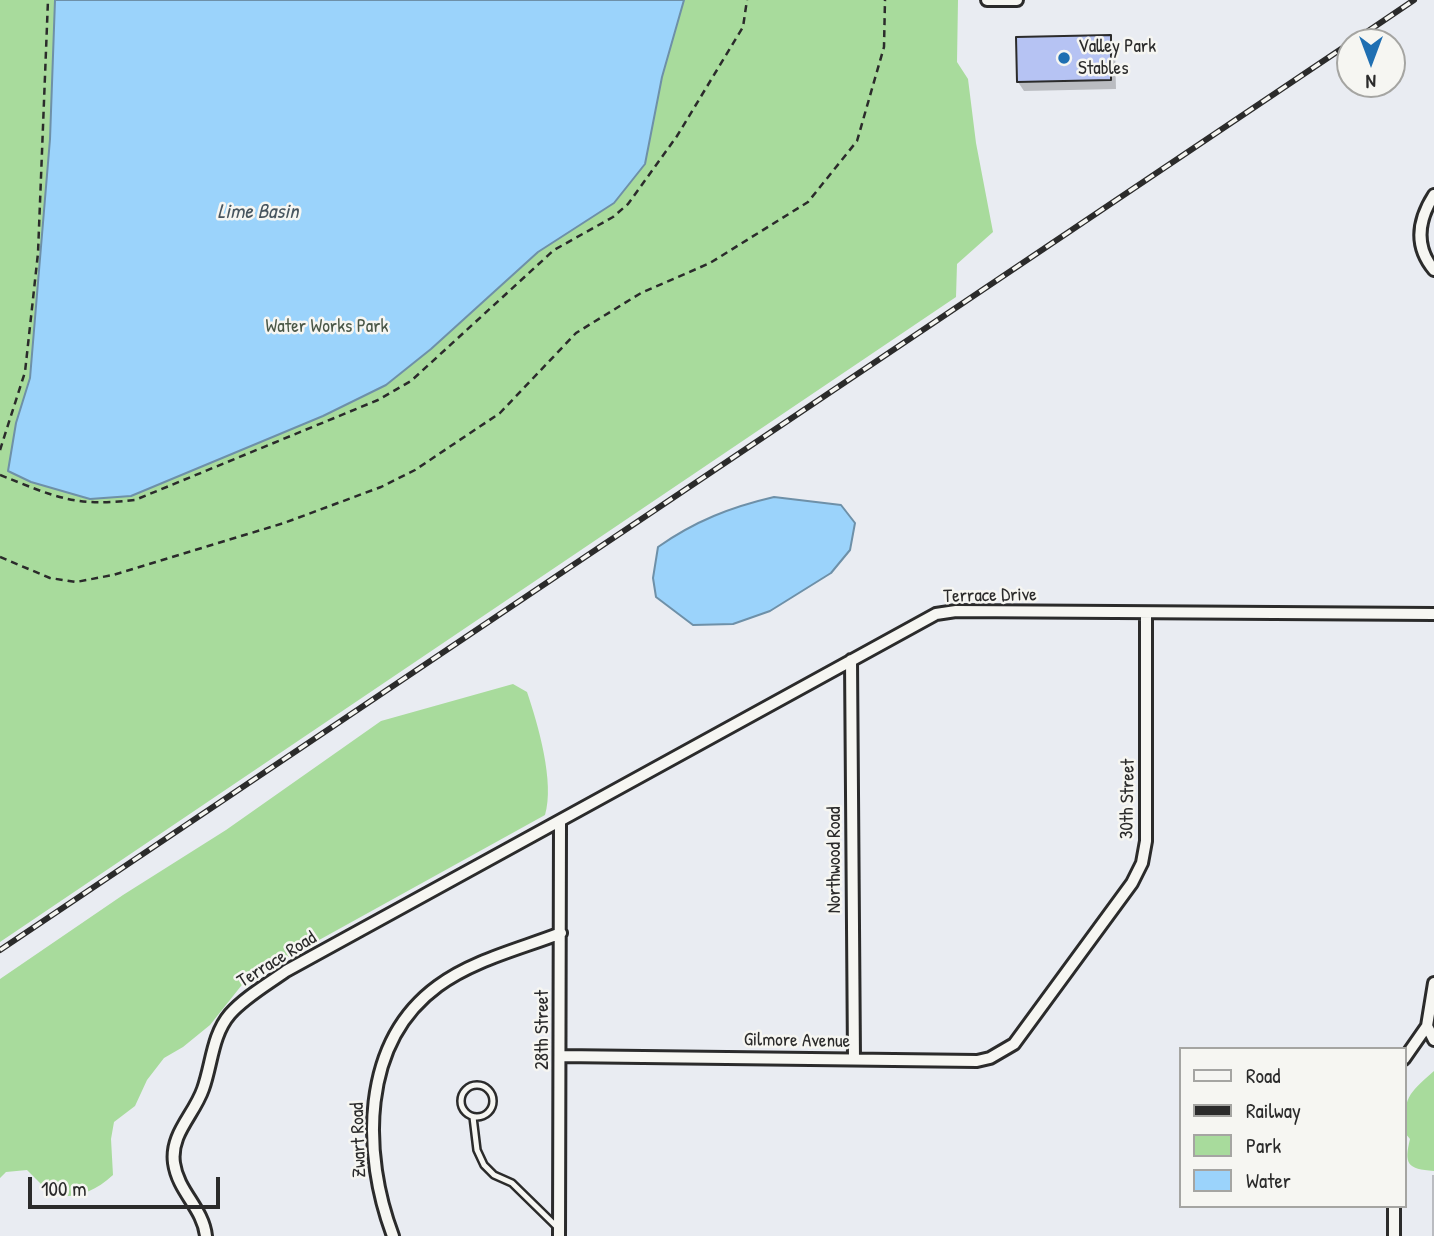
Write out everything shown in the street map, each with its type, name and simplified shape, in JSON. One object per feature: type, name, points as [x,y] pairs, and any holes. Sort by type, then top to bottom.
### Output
[{"type":"street","points":[[988,0],[1017,0]]},
{"type":"street","points":[[1434,195],[1423,215],[1420,241],[1427,261],[1434,270]]},
{"type":"street","name":"Terrace Drive","points":[[559,823],[936,614],[956,611],[1434,614]]},
{"type":"street","name":"30th Street","points":[[1025,1032],[1132,883],[1142,863],[1146,841],[1146,613]]},
{"type":"street","name":"Northwood Road","points":[[851,660],[853,1059]]},
{"type":"street","name":"28th Street","points":[[559,823],[559,1232]]},
{"type":"street","name":"Terrace Road","points":[[206,1236],[200,1214],[178,1181],[174,1148],[181,1129],[203,1090],[217,1035],[229,1014],[286,971],[559,823]]},
{"type":"street","name":"Zwart Road","points":[[393,1236],[380,1193],[373,1132],[377,1079],[388,1047],[405,1019],[440,984],[469,968],[561,933]]},
{"type":"street","points":[[1406,1056],[1427,1026],[1434,983]]},
{"type":"street","points":[[1427,1026],[1434,1040]]},
{"type":"street","name":"Gilmore Avenue","points":[[560,1056],[977,1061],[1003,1052],[1025,1032]]},
{"type":"street","points":[[1394,1208],[1394,1236]]},
{"type":"lane","points":[[473,1117],[486,1115],[492,1106],[491,1095],[481,1086],[468,1088],[461,1099],[463,1109],[473,1117],[477,1150],[484,1165],[494,1175],[512,1182],[559,1232]]},
{"type":"path","points":[[0,450],[27,359],[38,253],[48,0]]},
{"type":"path","points":[[0,475],[62,500],[95,505],[135,500],[378,400],[411,381],[554,250],[613,217],[628,204],[677,136],[743,27],[747,0]]},
{"type":"path","points":[[0,557],[50,578],[76,582],[113,575],[284,523],[381,487],[415,470],[500,412],[587,326],[641,293],[710,263],[808,202],[857,141],[884,47],[885,0]]},
{"type":"green space","name":"Water Works Park","points":[[0,0],[958,0],[957,62],[968,79],[976,143],[993,232],[957,264],[956,297],[0,942]]},
{"type":"green space","points":[[513,684],[527,692],[540,737],[547,770],[548,802],[545,815],[245,981],[210,1025],[183,1047],[164,1058],[147,1080],[135,1106],[114,1122],[111,1139],[113,1175],[99,1186],[78,1195],[53,1196],[27,1170],[6,1172],[0,1178],[0,979],[123,895],[226,830],[381,721]]},
{"type":"green space","points":[[1434,1071],[1434,1171],[1413,1167],[1408,1160],[1410,1139],[1406,1134],[1407,1104],[1418,1086]]},
{"type":"water","name":"Lime Basin","points":[[55,0],[684,0],[662,77],[645,164],[614,203],[538,252],[431,349],[386,385],[323,416],[131,496],[90,499],[31,482],[8,471],[16,423],[30,378],[50,139]]},
{"type":"water","points":[[774,497],[841,505],[855,523],[850,550],[831,573],[770,611],[733,624],[693,625],[656,597],[653,578],[658,547],[714,516]]},
{"type":"building","name":"Valley Park Stables","points":[[1111,35],[1111,80],[1017,82],[1016,37]]},
{"type":"railway","points":[[1373,28],[1414,0]]},
{"type":"railway","points":[[0,950],[1336,52]]},
{"type":"place","name":"Valley Park Stables","points":[[1064,58]]}]
